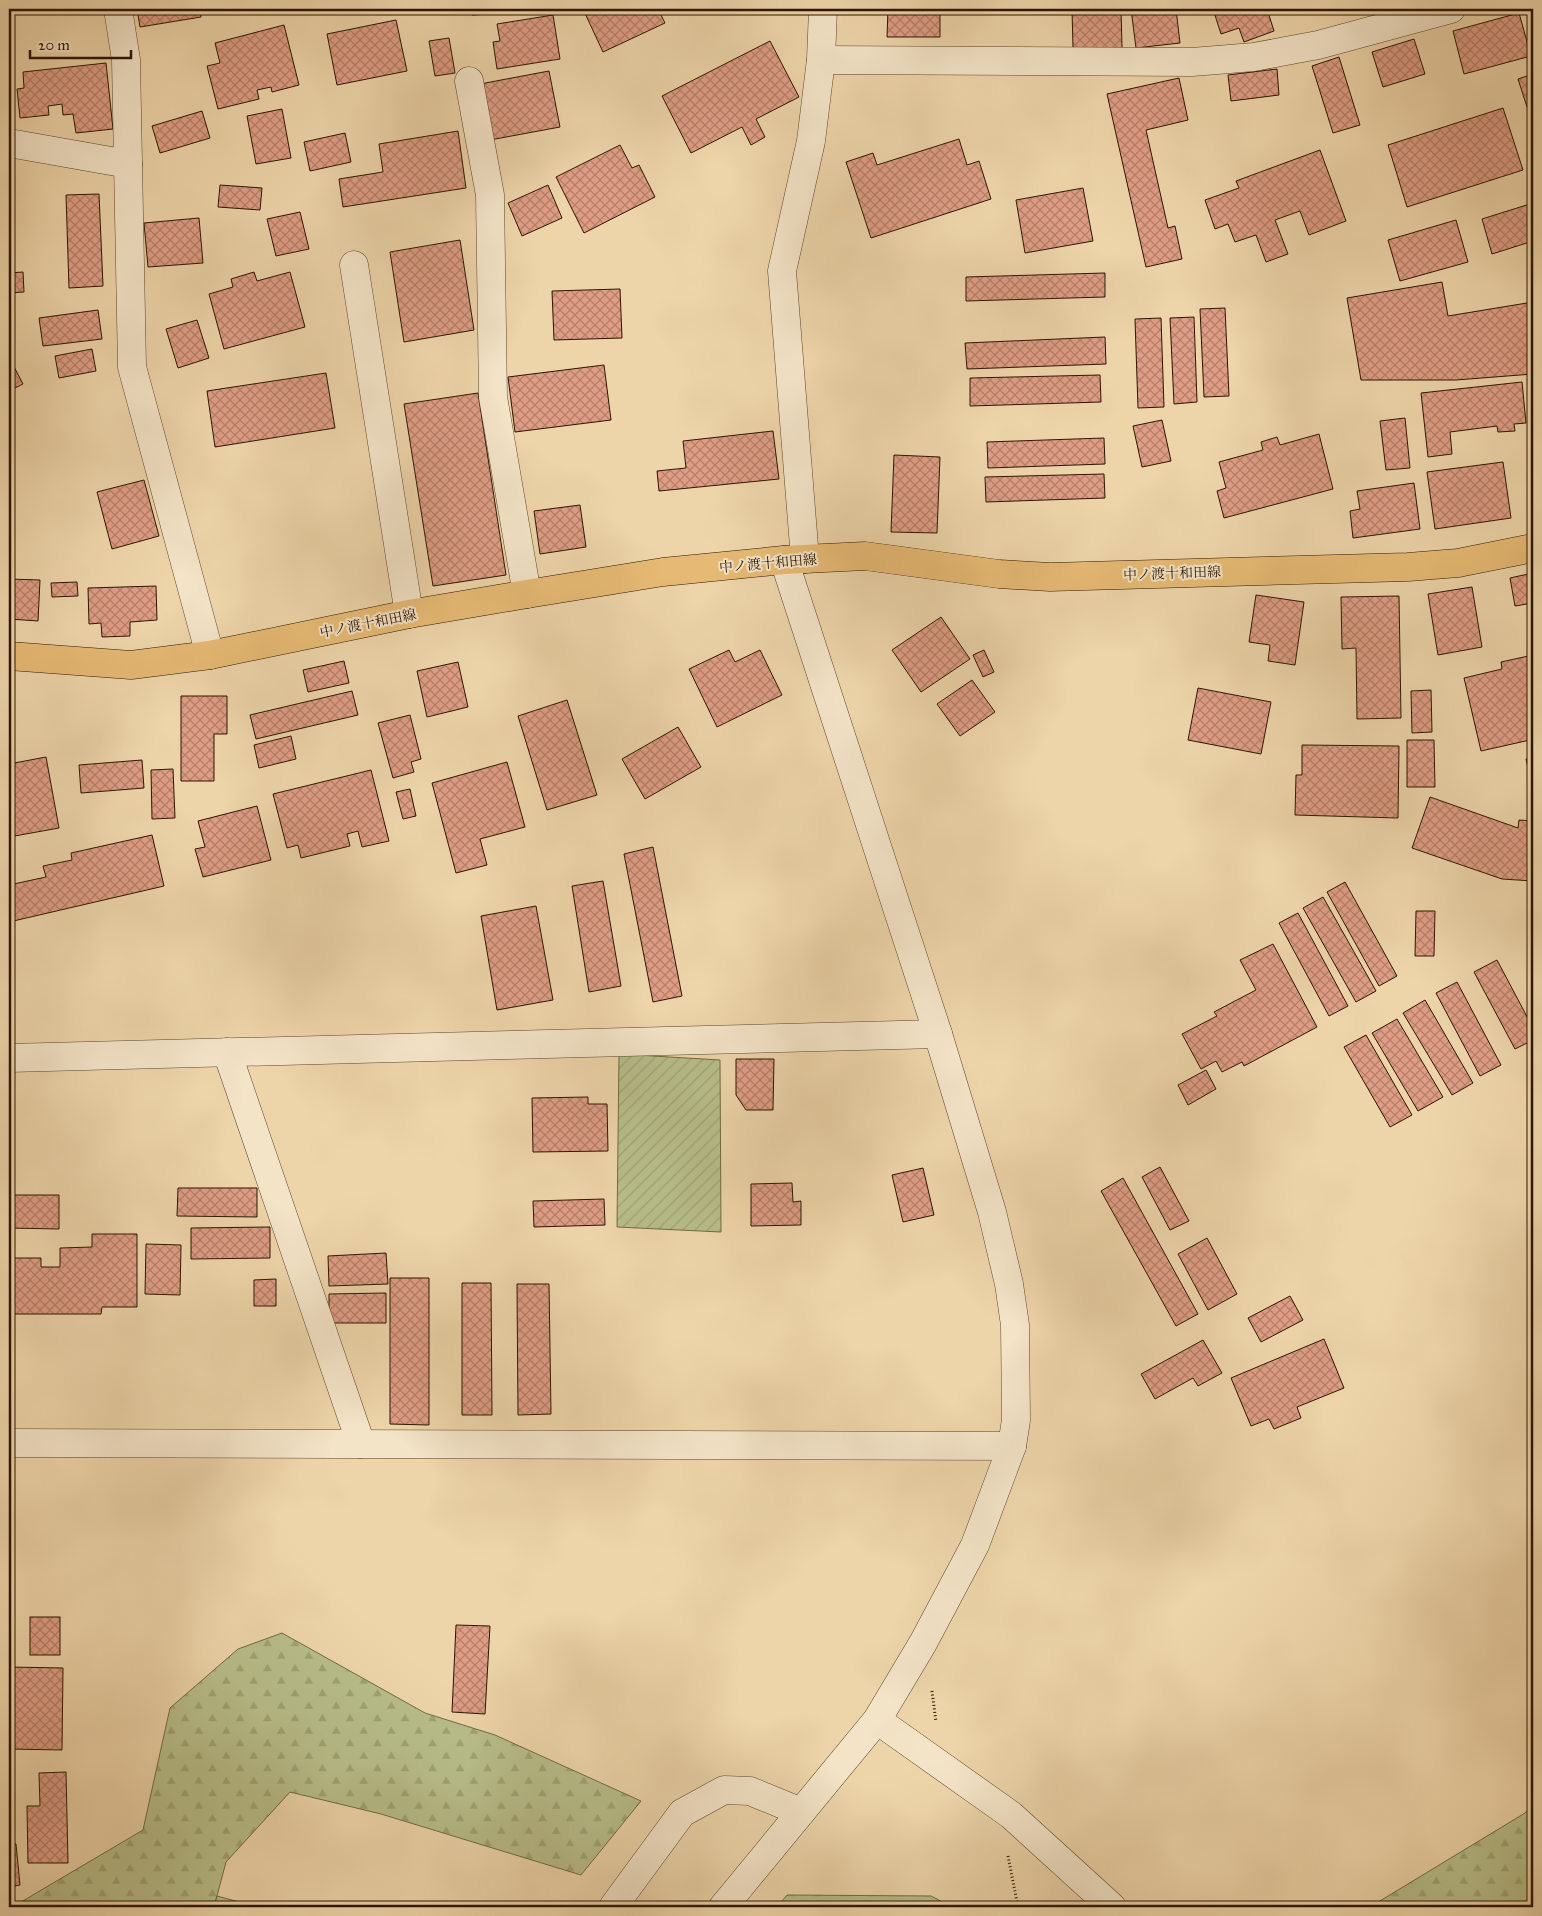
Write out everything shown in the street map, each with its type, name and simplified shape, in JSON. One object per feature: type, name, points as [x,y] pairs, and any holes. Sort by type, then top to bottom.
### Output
[{"type":"main road","name":"中ノ渡十和田線","points":[[9,656],[131,664],[210,655],[409,614],[526,594],[663,572],[794,560],[865,556],[1000,574],[1050,577],[1408,567],[1458,563],[1533,548]]},
{"type":"street","points":[[118,9],[126,60],[132,367],[210,655]]},
{"type":"street","points":[[724,1907],[877,1720],[923,1644],[975,1545],[1012,1446],[1016,1420],[1015,1325],[1009,1284],[992,1212],[794,560],[782,271],[811,141],[821,60],[823,9]]},
{"type":"street","points":[[821,60],[1192,62],[1254,57],[1318,45],[1451,9]]},
{"type":"street","points":[[469,81],[490,195],[493,397],[526,594]]},
{"type":"street","points":[[9,143],[128,164]]},
{"type":"street","points":[[354,265],[409,614]]},
{"type":"street","points":[[9,1058],[938,1034]]},
{"type":"street","points":[[227,1052],[361,1444]]},
{"type":"street","points":[[9,1443],[1012,1446]]},
{"type":"street","points":[[877,1720],[1011,1815],[1112,1907]]},
{"type":"street","points":[[613,1907],[682,1813],[724,1790],[750,1791],[801,1812]]},
{"type":"path","points":[[925,1754],[938,1731],[932,1690]]},
{"type":"path","points":[[1007,1852],[1018,1907]]},
{"type":"green space","points":[[619,1054],[720,1060],[721,1232],[617,1227]]},
{"type":"green space","points":[[282,1633],[425,1713],[495,1735],[641,1801],[581,1875],[381,1814],[290,1792],[226,1862],[214,1907],[18,1907],[21,1902],[143,1830],[170,1708],[238,1649]]},
{"type":"green space","points":[[1533,1804],[1533,1907],[1370,1907],[1525,1813]]},
{"type":"green space","points":[[787,1895],[931,1896],[952,1907],[777,1907]]},
{"type":"green space","points":[[217,1896],[258,1907],[214,1907]]},
{"type":"building","points":[[137,9],[200,9],[201,17],[140,27]]},
{"type":"building","points":[[472,9],[506,9],[506,13],[472,15]]},
{"type":"building","points":[[583,9],[658,9],[665,23],[603,52]]},
{"type":"building","points":[[888,9],[940,9],[940,37],[887,37]]},
{"type":"building","points":[[1072,9],[1121,9],[1122,48],[1073,48]]},
{"type":"building","points":[[1131,9],[1176,9],[1180,43],[1136,48]]},
{"type":"building","points":[[1213,9],[1267,9],[1274,31],[1244,42],[1239,28],[1221,34]]},
{"type":"building","points":[[1519,13],[1531,56],[1464,74],[1453,31]]},
{"type":"building","points":[[553,15],[560,59],[497,69],[493,42],[500,41],[497,24]]},
{"type":"building","points":[[396,20],[407,71],[337,85],[327,34]]},
{"type":"building","points":[[284,25],[299,85],[272,92],[271,87],[257,90],[259,99],[218,109],[207,66],[220,63],[215,43]]},
{"type":"building","points":[[449,38],[455,73],[435,76],[429,41]]},
{"type":"building","points":[[1414,39],[1425,74],[1383,87],[1372,52]]},
{"type":"building","points":[[770,41],[799,97],[756,119],[765,137],[751,145],[742,127],[691,153],[662,96]]},
{"type":"building","points":[[1339,57],[1360,125],[1333,133],[1312,66]]},
{"type":"building","points":[[106,63],[113,129],[76,133],[73,114],[63,115],[62,104],[48,106],[49,115],[20,118],[17,89],[24,88],[23,72]]},
{"type":"building","points":[[1277,69],[1279,95],[1231,101],[1228,75]]},
{"type":"building","points":[[549,71],[560,127],[490,140],[480,84]]},
{"type":"building","points":[[1533,74],[1533,105],[1527,107],[1518,79]]},
{"type":"building","points":[[1179,78],[1188,120],[1146,130],[1168,228],[1175,226],[1182,259],[1146,267],[1107,94]]},
{"type":"building","points":[[1503,108],[1523,170],[1407,207],[1388,145]]},
{"type":"building","points":[[282,109],[291,158],[256,164],[247,116]]},
{"type":"building","points":[[202,111],[210,138],[160,153],[152,126]]},
{"type":"building","points":[[458,131],[466,188],[343,207],[339,179],[383,172],[379,144]]},
{"type":"building","points":[[345,133],[351,162],[310,171],[304,142]]},
{"type":"building","points":[[959,139],[967,165],[979,161],[991,199],[871,238],[846,162],[873,153],[877,165]]},
{"type":"building","points":[[620,145],[632,168],[639,165],[655,197],[584,233],[556,177]]},
{"type":"building","points":[[1320,150],[1346,221],[1309,235],[1300,211],[1275,220],[1288,254],[1266,262],[1256,235],[1235,242],[1228,224],[1215,229],[1205,200],[1239,188],[1236,181]]},
{"type":"building","points":[[220,185],[262,188],[260,210],[218,207]]},
{"type":"building","points":[[548,185],[562,218],[522,236],[508,203]]},
{"type":"building","points":[[1083,188],[1093,241],[1025,253],[1016,200]]},
{"type":"building","points":[[99,194],[103,286],[69,288],[66,195]]},
{"type":"building","points":[[1533,203],[1533,241],[1492,254],[1482,219]]},
{"type":"building","points":[[300,212],[309,249],[276,256],[267,219]]},
{"type":"building","points":[[199,218],[203,263],[148,267],[144,223]]},
{"type":"building","points":[[1456,220],[1468,262],[1400,281],[1388,240]]},
{"type":"building","points":[[460,240],[474,330],[404,342],[390,252]]},
{"type":"building","points":[[23,272],[24,292],[9,293],[9,273]]},
{"type":"building","points":[[254,272],[257,281],[290,272],[305,327],[224,349],[209,294],[233,287],[231,279]]},
{"type":"building","points":[[1105,273],[1105,297],[966,301],[966,277]]},
{"type":"building","points":[[1442,282],[1448,316],[1533,302],[1533,374],[1456,380],[1361,380],[1347,298]]},
{"type":"building","points":[[620,289],[622,338],[554,340],[552,291]]},
{"type":"building","points":[[1225,308],[1229,396],[1204,397],[1200,309]]},
{"type":"building","points":[[98,310],[102,339],[43,346],[39,318]]},
{"type":"building","points":[[1194,317],[1197,402],[1174,404],[1170,318]]},
{"type":"building","points":[[1161,318],[1164,407],[1138,408],[1135,319]]},
{"type":"building","points":[[197,320],[209,358],[178,368],[166,329]]},
{"type":"building","points":[[1105,337],[1106,364],[967,369],[965,343]]},
{"type":"building","points":[[92,349],[96,371],[59,378],[55,356]]},
{"type":"building","points":[[9,357],[23,384],[9,391]]},
{"type":"building","points":[[604,365],[611,420],[515,432],[508,377]]},
{"type":"building","points":[[326,373],[335,428],[215,447],[207,391]]},
{"type":"building","points":[[1100,375],[1101,402],[970,406],[970,378]]},
{"type":"building","points":[[1522,382],[1526,423],[1514,424],[1515,431],[1498,432],[1497,426],[1450,432],[1452,454],[1428,457],[1421,393]]},
{"type":"building","points":[[1528,385],[1533,385],[1533,413],[1529,414]]},
{"type":"building","points":[[478,393],[506,575],[433,586],[404,404]]},
{"type":"building","points":[[1405,418],[1410,468],[1386,470],[1380,421]]},
{"type":"building","points":[[1162,420],[1171,461],[1142,467],[1133,426]]},
{"type":"building","points":[[773,431],[779,479],[659,491],[657,471],[686,468],[683,441]]},
{"type":"building","points":[[1319,434],[1333,489],[1224,518],[1217,491],[1226,488],[1219,462],[1263,450],[1261,442],[1277,437],[1280,445]]},
{"type":"building","points":[[1104,438],[1105,464],[988,468],[987,442]]},
{"type":"building","points":[[894,455],[940,457],[937,533],[891,532]]},
{"type":"building","points":[[1503,462],[1511,518],[1435,529],[1427,472]]},
{"type":"building","points":[[1104,474],[1105,498],[986,502],[985,477]]},
{"type":"building","points":[[144,480],[159,536],[112,549],[97,492]]},
{"type":"building","points":[[1414,483],[1420,529],[1353,538],[1350,511],[1360,509],[1357,491]]},
{"type":"building","points":[[580,505],[586,547],[540,554],[534,511]]},
{"type":"building","points":[[1533,573],[1533,603],[1515,606],[1510,578]]},
{"type":"building","points":[[9,579],[40,580],[38,621],[9,619]]},
{"type":"building","points":[[77,582],[78,596],[52,597],[51,583]]},
{"type":"building","points":[[156,586],[157,620],[130,622],[130,636],[102,637],[101,623],[89,624],[88,588]]},
{"type":"building","points":[[1472,587],[1482,647],[1438,655],[1428,594]]},
{"type":"building","points":[[1256,595],[1304,602],[1295,665],[1268,661],[1270,645],[1249,642]]},
{"type":"building","points":[[1399,596],[1401,718],[1357,719],[1356,648],[1342,649],[1341,597]]},
{"type":"building","points":[[941,617],[970,659],[921,692],[892,650]]},
{"type":"building","points":[[729,650],[735,662],[760,650],[782,695],[717,727],[689,669]]},
{"type":"building","points":[[984,650],[994,672],[983,677],[973,655]]},
{"type":"building","points":[[1533,655],[1533,729],[1528,731],[1530,740],[1481,751],[1464,678],[1502,669],[1501,662]]},
{"type":"building","points":[[344,661],[349,683],[308,692],[303,670]]},
{"type":"building","points":[[458,662],[468,707],[427,717],[417,671]]},
{"type":"building","points":[[972,680],[995,712],[960,736],[937,704]]},
{"type":"building","points":[[1198,688],[1271,702],[1261,754],[1188,740]]},
{"type":"building","points":[[1431,690],[1432,732],[1412,733],[1411,691]]},
{"type":"building","points":[[352,691],[358,715],[256,739],[250,715]]},
{"type":"building","points":[[181,696],[227,696],[227,734],[214,734],[214,781],[181,781]]},
{"type":"building","points":[[567,700],[597,795],[547,810],[518,716]]},
{"type":"building","points":[[410,715],[421,759],[411,762],[414,772],[393,778],[378,723]]},
{"type":"building","points":[[678,727],[701,767],[645,799],[622,759]]},
{"type":"building","points":[[291,736],[296,759],[259,768],[254,745]]},
{"type":"building","points":[[1407,740],[1434,740],[1435,787],[1407,787]]},
{"type":"building","points":[[1302,745],[1399,746],[1398,818],[1295,815],[1296,775],[1302,775]]},
{"type":"building","points":[[46,757],[59,828],[9,837],[9,764]]},
{"type":"building","points":[[1533,758],[1533,790],[1526,759]]},
{"type":"building","points":[[142,760],[144,788],[81,793],[79,765]]},
{"type":"building","points":[[507,762],[525,827],[480,839],[487,865],[456,873],[432,783]]},
{"type":"building","points":[[173,769],[175,818],[152,819],[151,770]]},
{"type":"building","points":[[371,770],[389,841],[362,847],[358,831],[347,834],[350,846],[301,858],[298,845],[287,848],[273,794]]},
{"type":"building","points":[[410,789],[416,816],[403,819],[396,792]]},
{"type":"building","points":[[1430,797],[1518,828],[1519,820],[1533,821],[1533,881],[1502,879],[1412,848]]},
{"type":"building","points":[[257,806],[271,860],[203,877],[195,849],[205,847],[198,821]]},
{"type":"building","points":[[152,835],[164,886],[9,922],[9,885],[46,877],[43,866],[72,860],[71,853]]},
{"type":"building","points":[[653,847],[682,996],[653,1002],[624,854]]},
{"type":"building","points":[[603,881],[621,986],[589,992],[572,886]]},
{"type":"building","points":[[1345,882],[1397,976],[1379,986],[1327,892]]},
{"type":"building","points":[[1323,897],[1376,991],[1356,1002],[1303,908]]},
{"type":"building","points":[[536,906],[553,1000],[497,1010],[481,916]]},
{"type":"building","points":[[1416,911],[1435,911],[1434,956],[1415,956]]},
{"type":"building","points":[[1298,913],[1348,1006],[1329,1016],[1279,923]]},
{"type":"building","points":[[1273,944],[1317,1027],[1244,1066],[1242,1062],[1222,1072],[1216,1061],[1201,1069],[1182,1034],[1217,1016],[1214,1012],[1256,990],[1240,960]]},
{"type":"building","points":[[1497,960],[1533,1028],[1533,1040],[1515,1049],[1474,972]]},
{"type":"building","points":[[1457,982],[1501,1065],[1480,1076],[1436,993]]},
{"type":"building","points":[[1425,1000],[1473,1083],[1452,1095],[1403,1013]]},
{"type":"building","points":[[1397,1019],[1443,1097],[1418,1111],[1372,1033]]},
{"type":"building","points":[[1366,1035],[1412,1115],[1390,1127],[1344,1047]]},
{"type":"building","points":[[736,1059],[774,1059],[773,1110],[746,1110],[736,1095]]},
{"type":"building","points":[[1206,1070],[1216,1089],[1188,1105],[1178,1085]]},
{"type":"building","points":[[588,1097],[588,1104],[607,1104],[608,1151],[533,1152],[532,1098]]},
{"type":"building","points":[[1160,1167],[1189,1221],[1170,1230],[1142,1177]]},
{"type":"building","points":[[923,1168],[934,1215],[903,1222],[892,1175]]},
{"type":"building","points":[[1123,1178],[1198,1314],[1176,1326],[1101,1191]]},
{"type":"building","points":[[792,1183],[793,1202],[801,1201],[801,1225],[751,1226],[751,1184]]},
{"type":"building","points":[[178,1188],[257,1188],[257,1217],[177,1216]]},
{"type":"building","points":[[9,1195],[59,1195],[59,1229],[9,1228]]},
{"type":"building","points":[[604,1199],[605,1225],[534,1227],[533,1201]]},
{"type":"building","points":[[270,1227],[270,1258],[191,1259],[191,1228]]},
{"type":"building","points":[[92,1234],[137,1234],[137,1307],[102,1307],[101,1314],[9,1314],[9,1258],[41,1258],[41,1267],[60,1267],[60,1248],[92,1247]]},
{"type":"building","points":[[1207,1238],[1237,1294],[1208,1310],[1178,1254]]},
{"type":"building","points":[[146,1244],[181,1245],[180,1295],[145,1294]]},
{"type":"building","points":[[386,1253],[388,1284],[329,1286],[328,1256]]},
{"type":"building","points":[[390,1278],[429,1278],[429,1425],[390,1424]]},
{"type":"building","points":[[276,1279],[276,1306],[254,1306],[254,1280]]},
{"type":"building","points":[[462,1283],[491,1283],[492,1415],[462,1415]]},
{"type":"building","points":[[517,1284],[549,1284],[551,1414],[518,1415]]},
{"type":"building","points":[[386,1293],[386,1323],[329,1323],[329,1294]]},
{"type":"building","points":[[1290,1296],[1303,1320],[1261,1342],[1248,1318]]},
{"type":"building","points":[[1324,1339],[1344,1388],[1297,1407],[1301,1418],[1274,1429],[1269,1419],[1251,1426],[1231,1378]]},
{"type":"building","points":[[1203,1340],[1222,1373],[1198,1386],[1193,1378],[1155,1399],[1141,1374]]},
{"type":"building","points":[[30,1617],[60,1617],[60,1655],[30,1655]]},
{"type":"building","points":[[456,1625],[490,1626],[485,1714],[452,1712]]},
{"type":"building","points":[[9,1667],[63,1668],[62,1750],[9,1749]]},
{"type":"building","points":[[66,1772],[68,1863],[28,1863],[27,1806],[40,1806],[39,1773]]},
{"type":"building","points":[[9,1844],[16,1844],[20,1885],[9,1887]]}]
